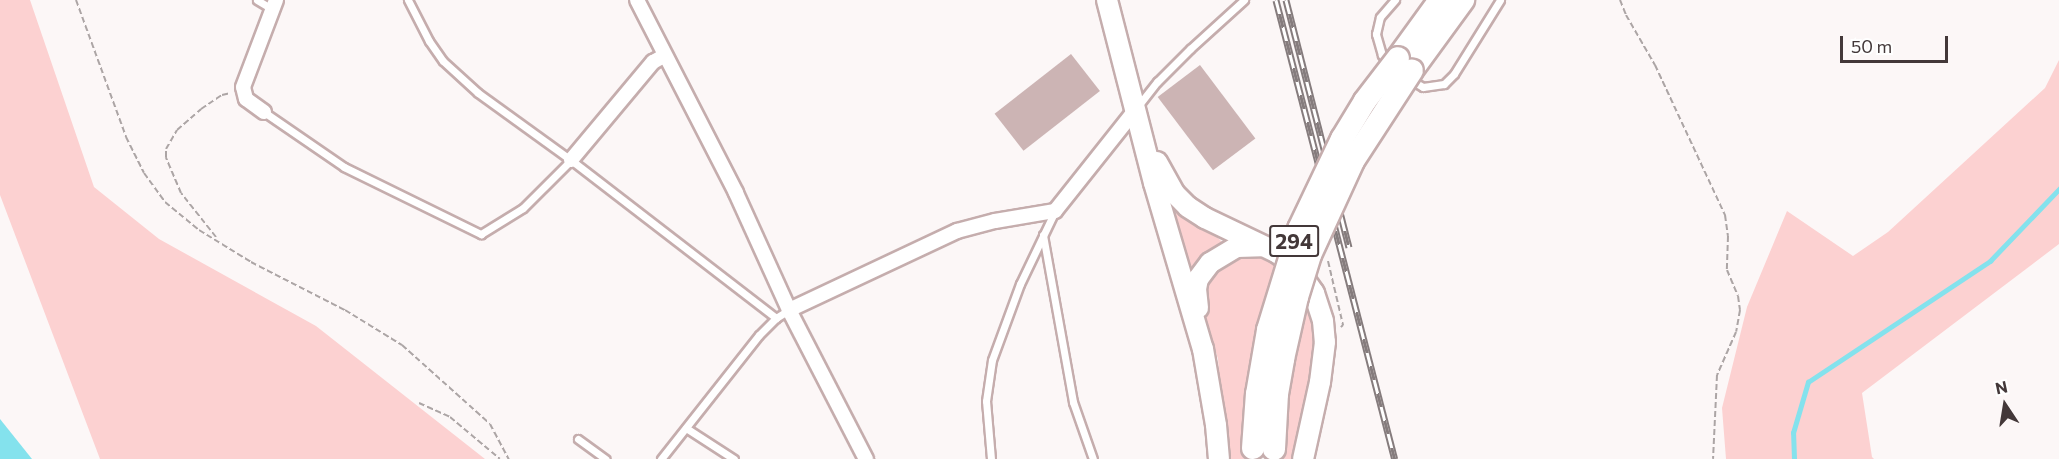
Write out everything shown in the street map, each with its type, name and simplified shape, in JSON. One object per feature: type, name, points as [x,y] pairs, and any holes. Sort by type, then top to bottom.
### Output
[{"type":"highway","name":"294","points":[[1264,454],[1297,297],[1310,255],[1353,161],[1440,0]]},
{"type":"highway","name":"294","points":[[1405,64],[1462,0]]},
{"type":"main road","points":[[1107,0],[1139,117],[1154,183],[1203,349]]},
{"type":"main road","points":[[1139,117],[1163,176],[1175,194],[1188,207],[1205,218],[1267,247],[1299,271],[1314,293],[1325,329],[1323,362],[1303,459]]},
{"type":"main road","points":[[1219,459],[1196,290],[1202,272],[1216,256],[1229,249],[1254,245],[1267,247]]},
{"type":"street","points":[[637,0],[736,193],[789,310],[866,459]]},
{"type":"street","points":[[264,112],[246,99],[243,93],[274,4]]},
{"type":"street","points":[[571,160],[653,62],[664,56]]},
{"type":"street","points":[[789,310],[957,231],[995,221],[1055,211],[1139,117]]},
{"type":"lane","points":[[256,0],[274,4]]},
{"type":"lane","points":[[408,0],[429,41],[443,61],[477,93],[571,160],[776,318]]},
{"type":"lane","points":[[1139,117],[1157,82],[1244,0]]},
{"type":"lane","points":[[1383,0],[1393,2],[1380,17],[1376,34],[1382,55],[1417,85],[1434,87],[1444,84],[1454,74],[1500,0]]},
{"type":"lane","points":[[264,112],[344,167],[481,234],[523,208],[571,160]]},
{"type":"lane","points":[[990,459],[987,401],[992,360],[1016,294],[1055,211]]},
{"type":"lane","points":[[1043,235],[1073,402],[1093,459]]},
{"type":"lane","points":[[661,459],[759,335],[776,318],[789,310]]},
{"type":"lane","points":[[686,428],[734,459]]},
{"type":"lane","points":[[578,439],[606,459]]},
{"type":"path","points":[[76,0],[126,137],[144,173],[165,202],[199,230],[219,240],[251,262],[376,327],[402,345],[490,424],[509,459]]},
{"type":"path","points":[[1620,0],[1660,75],[1725,215],[1728,236],[1727,270],[1738,296],[1740,310],[1736,332],[1717,375],[1713,459]]},
{"type":"path","points":[[219,240],[181,194],[166,157],[166,149],[177,130],[201,109],[222,95],[243,93]]},
{"type":"path","points":[[1327,257],[1343,325]]},
{"type":"path","points":[[419,403],[450,417],[500,459]]},
{"type":"shaded area","points":[[0,0],[30,0],[94,187],[159,239],[316,326],[485,459],[100,459],[0,195]]},
{"type":"shaded area","points":[[2059,60],[2059,244],[1862,393],[1874,459],[1726,459],[1722,408],[1747,307],[1787,211],[1853,256],[1888,232],[2045,88]]},
{"type":"shaded area","points":[[1172,203],[1205,225],[1224,244],[1192,282]]},
{"type":"shaded area","points":[[1247,250],[1277,261],[1256,342],[1244,459],[1225,459],[1218,359],[1202,307],[1203,281],[1212,268]]},
{"type":"shaded area","points":[[1307,294],[1319,339],[1298,459],[1282,459],[1288,382]]},
{"type":"water","points":[[0,419],[32,459],[0,459]]},
{"type":"building","points":[[1071,54],[1100,91],[1023,151],[995,114]]},
{"type":"building","points":[[1200,65],[1255,138],[1213,170],[1158,97]]},
{"type":"waterway","points":[[1794,459],[1793,433],[1808,382],[1990,261],[2059,189]]},
{"type":"railway","points":[[1276,0],[1395,459]]},
{"type":"railway","points":[[1286,0],[1349,247]]}]
